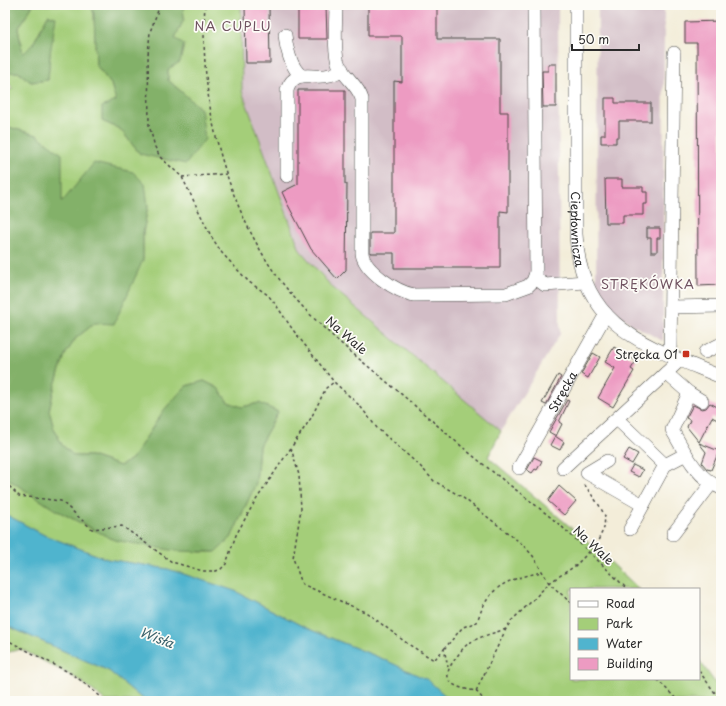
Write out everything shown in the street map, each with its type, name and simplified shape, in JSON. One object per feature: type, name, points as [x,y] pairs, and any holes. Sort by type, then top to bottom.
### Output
[{"type":"street","points":[[336,5],[336,54],[338,64],[356,86],[362,99],[362,253],[368,266],[392,286],[414,295],[502,294],[547,285],[585,282]]},
{"type":"street","points":[[534,5],[536,273],[538,280],[542,284],[547,285]]},
{"type":"street","name":"Ciepłownicza","points":[[576,5],[576,234],[577,250],[585,282],[599,306],[628,334],[641,342],[721,377]]},
{"type":"street","points":[[285,35],[287,49],[296,71],[302,76]]},
{"type":"street","points":[[563,468],[666,374],[675,357],[670,307],[674,53]]},
{"type":"street","points":[[287,176],[286,90],[292,80],[296,77],[329,76],[342,69]]},
{"type":"street","points":[[523,289],[533,281],[536,273]]},
{"type":"street","points":[[670,307],[721,306]]},
{"type":"street","name":"Stręcka","points":[[519,468],[606,314]]},
{"type":"street","points":[[705,352],[721,344]]},
{"type":"street","points":[[666,374],[689,393],[702,401]]},
{"type":"street","points":[[673,534],[716,486],[695,469],[672,430],[689,393]]},
{"type":"street","points":[[617,419],[665,465]]},
{"type":"street","points":[[630,529],[665,465],[686,454]]},
{"type":"street","points":[[607,461],[587,473],[643,505]]},
{"type":"path","points":[[160,5],[153,24],[149,42],[149,126],[160,157],[182,178],[211,236],[222,253],[249,282],[268,295],[276,304],[293,330],[334,382],[360,406],[377,428],[420,466],[434,481],[462,497],[522,544],[534,556],[549,583],[570,602]]},
{"type":"path","name":"Na Wale","points":[[205,5],[204,40],[208,98],[212,124],[226,174],[247,224],[274,272],[307,312],[343,345],[477,459],[561,526],[626,588]]},
{"type":"path","points":[[182,178],[226,174]]},
{"type":"path","points":[[5,482],[19,496],[61,501],[92,529],[122,526],[172,562],[203,571],[216,571],[226,564],[236,535],[254,503],[269,483],[311,418],[326,388],[334,382]]},
{"type":"path","points":[[291,448],[299,475],[302,509],[293,558],[302,584],[367,613],[408,644],[434,660],[464,627],[477,622],[482,606],[492,592],[513,579],[542,572]]},
{"type":"path","points":[[476,691],[511,621],[549,583],[574,566],[596,545],[604,528],[605,516],[582,482]]},
{"type":"path","points":[[485,701],[476,691],[461,689],[451,683],[447,676],[450,665],[469,643],[506,629]]},
{"type":"path","points":[[5,639],[74,676],[106,701]]},
{"type":"path","points":[[444,649],[449,670]]},
{"type":"path","points":[[700,672],[721,701]]},
{"type":"path","points":[[658,680],[678,701]]},
{"type":"shaded area","points":[[241,5],[558,5],[560,334],[501,431],[332,287],[300,250],[242,91]]},
{"type":"shaded area","points":[[598,5],[664,5],[663,341],[631,324],[619,314],[609,304],[596,281]]},
{"type":"green space","points":[[5,5],[33,5],[18,29],[23,54],[33,44],[48,15],[56,17],[50,54],[48,80],[31,82],[18,72],[5,73]]},
{"type":"green space","points":[[33,5],[91,5],[94,14],[96,65],[111,84],[116,102],[102,121],[120,129],[140,154],[201,109],[168,80],[168,69],[180,61],[184,45],[175,38],[184,19],[183,5],[241,5],[242,91],[300,250],[332,287],[501,431],[488,457],[601,553],[638,588],[570,588],[570,680],[700,680],[700,661],[721,691],[721,701],[451,701],[427,680],[383,659],[306,628],[235,591],[168,569],[107,559],[44,535],[5,514],[5,477],[54,509],[92,529],[199,552],[215,552],[231,538],[256,483],[259,446],[278,412],[259,403],[242,407],[228,402],[218,388],[204,381],[186,386],[164,410],[132,459],[120,466],[91,456],[74,456],[62,445],[54,429],[49,410],[55,385],[65,355],[76,338],[95,323],[143,260],[143,233],[148,206],[62,203],[37,135],[5,126],[5,90],[13,89],[5,78],[5,73],[18,72],[31,82],[48,80],[50,54],[48,15],[33,44],[23,54],[18,29]]},
{"type":"green space","points":[[91,5],[183,5],[184,19],[175,38],[184,44],[180,62],[168,69],[168,80],[201,109],[205,139],[186,164],[140,154],[120,129],[102,121],[102,107],[116,101],[111,84],[96,65],[94,14]]},
{"type":"green space","points":[[5,126],[37,135],[62,154],[62,202],[94,163],[133,172],[145,184],[148,206],[143,233],[143,260],[114,324],[95,323],[76,338],[65,355],[55,385],[49,410],[54,429],[62,445],[74,456],[91,456],[120,466],[132,459],[164,410],[186,386],[204,381],[218,388],[228,402],[242,407],[259,403],[278,412],[259,446],[256,483],[231,538],[216,552],[176,551],[114,540],[54,509],[5,477]]},
{"type":"green space","points":[[5,625],[109,671],[140,697],[150,701],[106,701],[79,680],[21,649],[5,653]]},
{"type":"water","name":"Wisła","points":[[5,514],[44,535],[107,559],[168,569],[235,591],[306,628],[383,659],[428,680],[451,701],[150,701],[140,697],[109,671],[5,625]]},
{"type":"building","points":[[245,5],[269,5],[270,63],[246,63]]},
{"type":"building","points":[[298,5],[326,5],[327,39],[298,39]]},
{"type":"building","points":[[368,5],[437,5],[437,39],[500,39],[500,112],[508,112],[508,212],[500,211],[500,268],[394,268],[394,253],[370,253],[370,233],[394,233],[394,81],[402,82],[402,36],[368,36]]},
{"type":"building","points":[[721,21],[721,285],[698,286],[697,43],[685,43],[685,22]]},
{"type":"building","points":[[548,64],[556,64],[556,107],[543,107],[542,71],[548,71]]},
{"type":"building","points":[[298,90],[345,90],[345,184],[347,184],[346,270],[337,279],[311,249],[282,192],[298,184]]},
{"type":"building","points":[[605,98],[615,98],[615,103],[651,103],[651,121],[619,121],[619,137],[616,137],[616,143],[601,143],[601,135],[605,135]]},
{"type":"building","points":[[605,179],[622,179],[622,187],[643,187],[643,192],[647,192],[647,204],[643,204],[643,215],[623,215],[623,223],[606,223]]},
{"type":"building","points":[[647,228],[660,228],[660,238],[657,238],[657,252],[651,252],[651,238],[647,238]]},
{"type":"building","points":[[614,347],[636,361],[631,369],[634,371],[613,407],[598,398],[615,368],[605,362]]},
{"type":"building","points":[[593,353],[600,357],[588,378],[581,374]]},
{"type":"building","points":[[558,375],[561,377],[546,405],[542,403]]},
{"type":"building","points":[[567,400],[569,401],[559,422],[562,424],[556,436],[549,432]]},
{"type":"building","points":[[710,403],[721,409],[721,422],[712,417],[699,442],[687,427],[690,420],[686,418],[693,405],[702,409],[706,408]]},
{"type":"building","points":[[555,436],[564,442],[560,450],[550,445]]},
{"type":"building","points":[[699,443],[719,451],[711,470],[707,469],[702,463],[706,452]]},
{"type":"building","points":[[629,449],[638,454],[632,464],[623,459]]},
{"type":"building","points":[[534,457],[542,461],[537,470],[535,469],[532,473],[527,470]]},
{"type":"building","points":[[633,465],[643,470],[639,477],[629,472]]},
{"type":"building","points":[[559,486],[576,501],[564,515],[548,501]]},
{"type":"place","name":"Stręcka 01","points":[[686,354]]},
{"type":"district","name":"NA CUPLU","points":[[233,25]]},
{"type":"district","name":"STRĘKÓWKA","points":[[648,283]]}]
